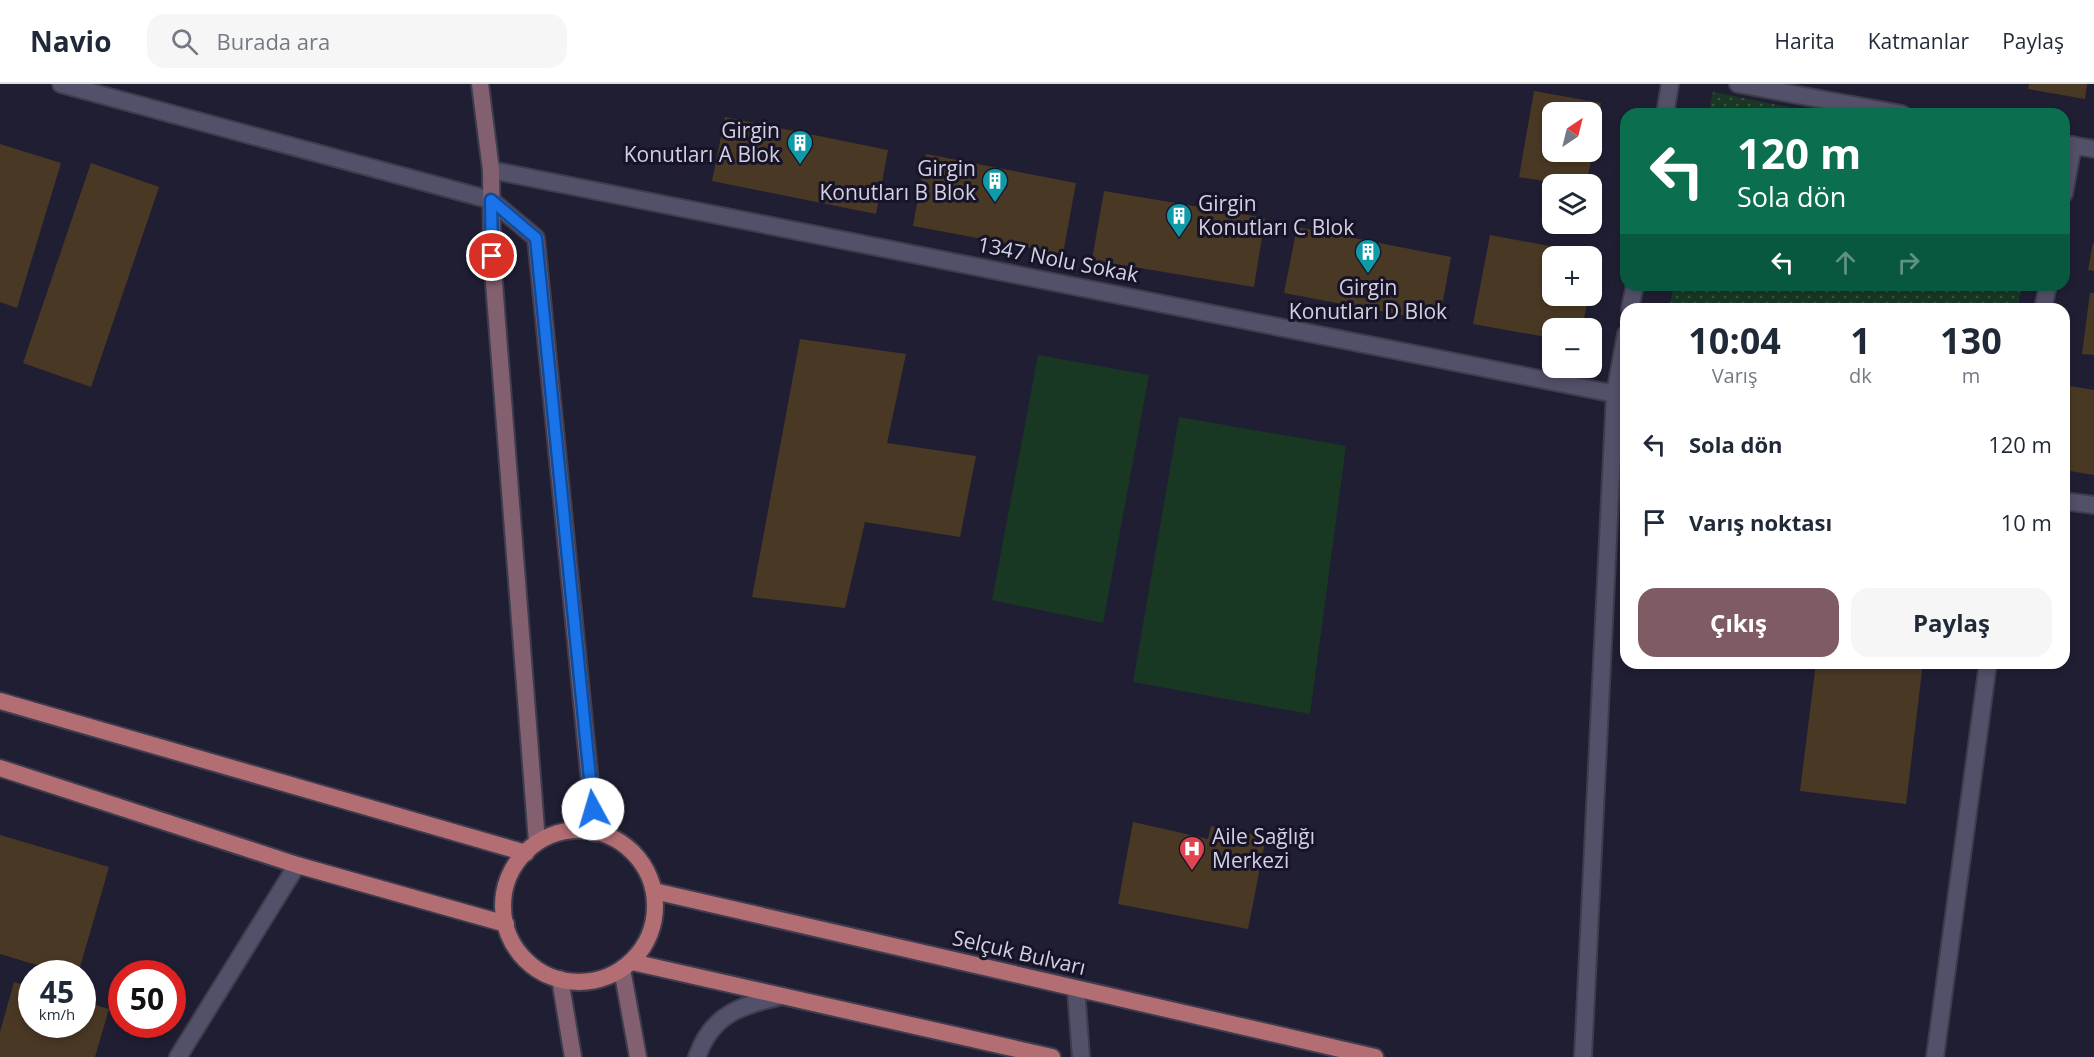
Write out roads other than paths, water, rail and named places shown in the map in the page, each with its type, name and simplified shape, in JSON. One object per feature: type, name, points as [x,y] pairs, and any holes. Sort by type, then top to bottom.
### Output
[{"type":"main road","points":[[480,84],[491,170],[492,256],[532,848]]},
{"type":"main road","points":[[491,200],[536,238],[596,833]]},
{"type":"main road","points":[[0,701],[532,848]]},
{"type":"main road","points":[[0,768],[297,865],[506,924]]},
{"type":"main road","points":[[586,830],[596,833],[609,836],[630,849],[645,867],[654,891],[656,915],[649,938],[636,958],[617,974],[594,982],[568,982],[543,973],[522,957],[508,935],[503,909],[506,883],[518,860],[532,848],[561,832],[586,830]]},
{"type":"main road","name":"Selçuk Bulvarı","points":[[654,891],[1375,1057]]},
{"type":"main road","points":[[627,965],[782,996],[1052,1057]]},
{"type":"main road","points":[[627,965],[638,1057]]},
{"type":"main road","points":[[560,979],[573,1057]]},
{"type":"street","points":[[61,84],[491,200]]},
{"type":"street","points":[[1666,108],[1671,84]]},
{"type":"street","points":[[1738,84],[1869,108]]},
{"type":"street","points":[[2070,144],[2094,149]]},
{"type":"street","name":"1347 Nolu Sokak","points":[[491,170],[1615,394]]},
{"type":"street","points":[[1583,1057],[1620,440],[1615,394],[1620,367]]},
{"type":"street","points":[[2070,502],[2094,505]]},
{"type":"street","points":[[1935,1057],[1987,669]]},
{"type":"street","points":[[178,1057],[297,865]]},
{"type":"street","points":[[1076,989],[1081,1057]]},
{"type":"street","points":[[697,1057],[702,1041],[728,1013],[746,1004],[782,996]]},
{"type":"place","name":"Girgin Konutları A Blok","points":[[800,166]]},
{"type":"place","name":"Girgin Konutları B Blok","points":[[995,204]]},
{"type":"place","name":"Girgin Konutları C Blok","points":[[1179,239]]},
{"type":"place","name":"Girgin Konutları D Blok","points":[[1368,275]]},
{"type":"place","name":"Aile Sağlığı Merkezi","points":[[1192,872]]}]
